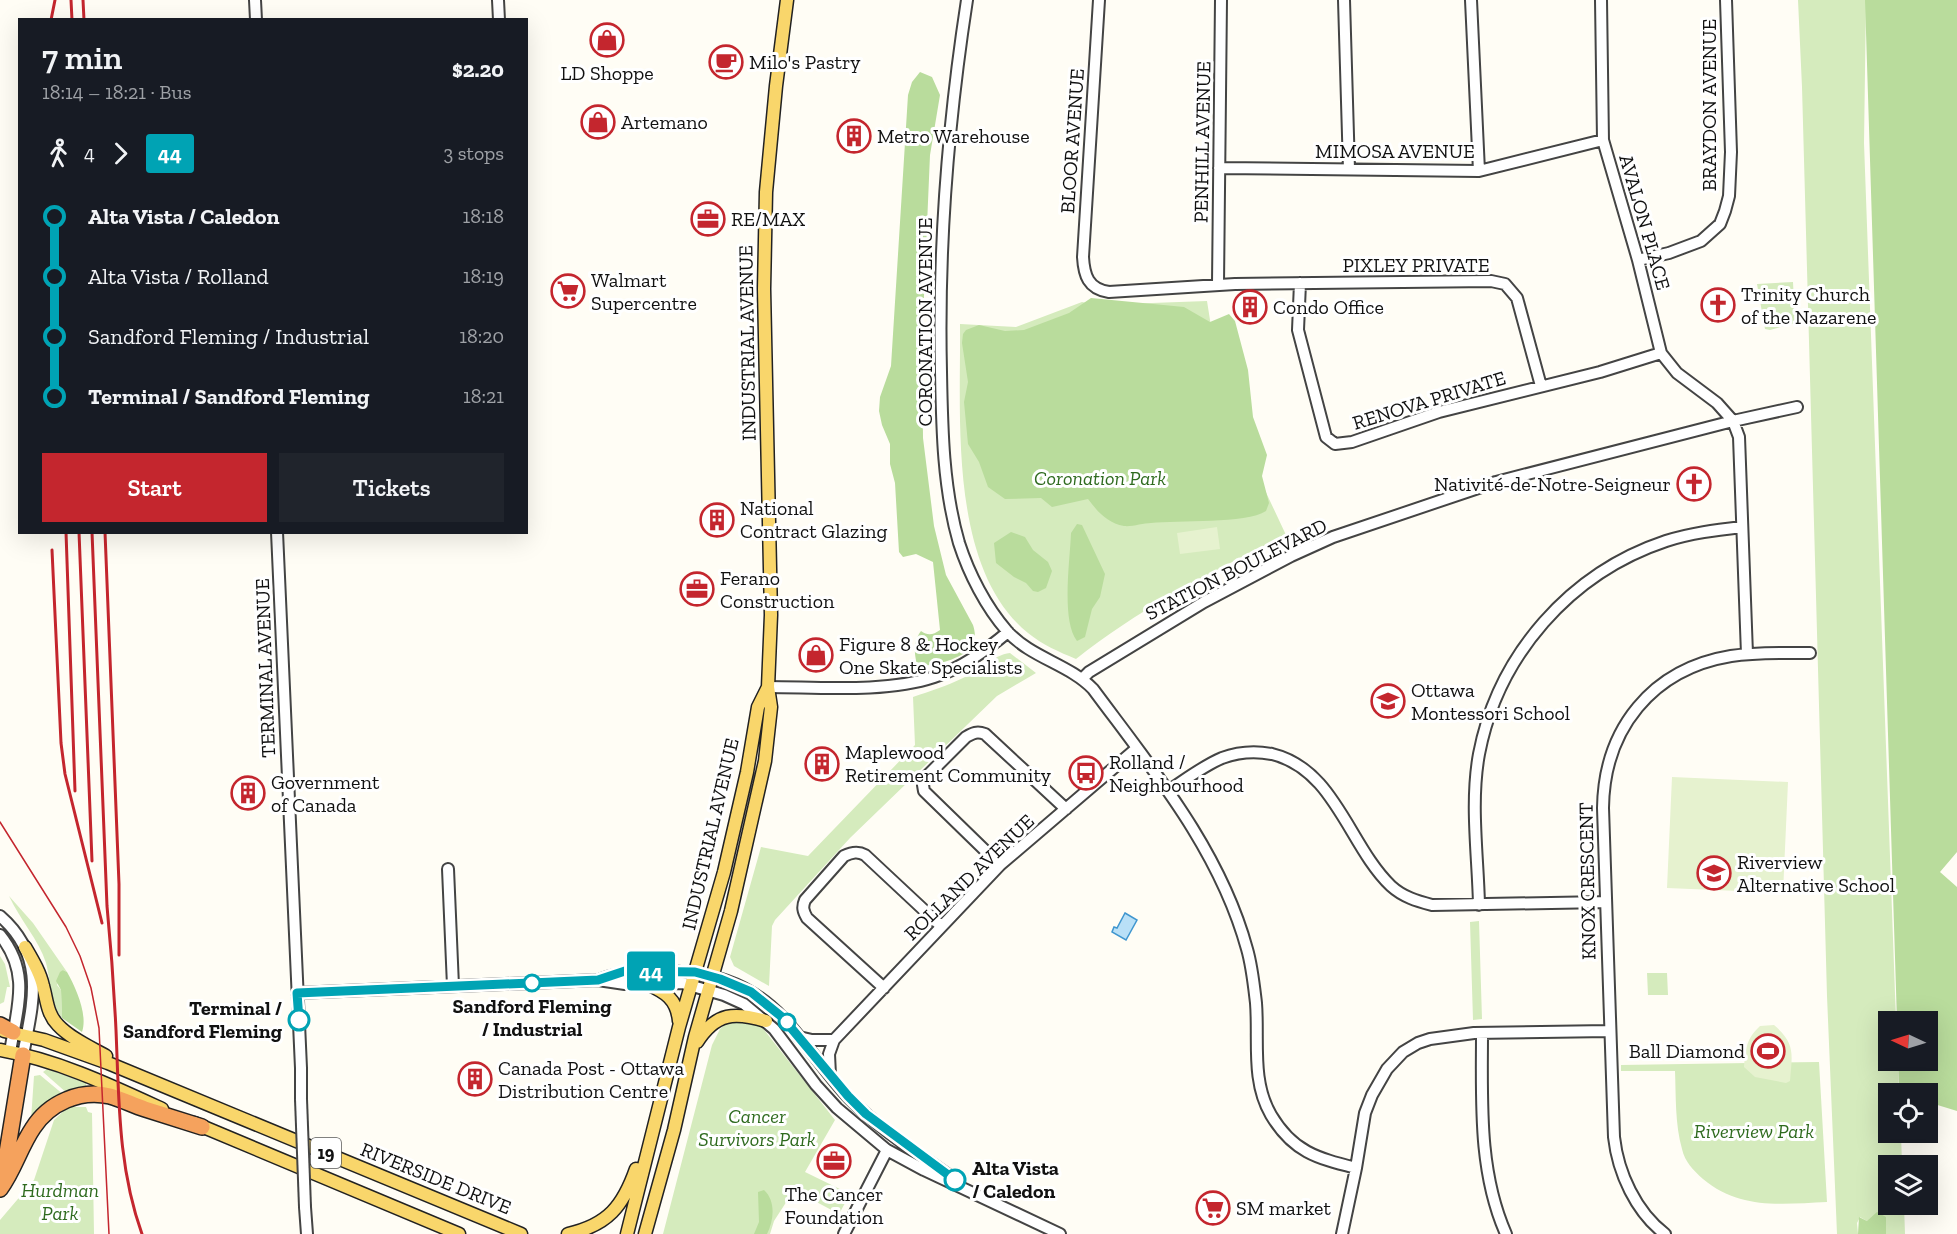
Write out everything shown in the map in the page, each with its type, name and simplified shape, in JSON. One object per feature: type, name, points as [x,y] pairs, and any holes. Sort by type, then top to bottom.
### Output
[{"type":"highway","points":[[0,1180],[6,1159],[11,1052]]},
{"type":"highway","points":[[0,1189],[39,1120],[46,1112],[69,1099],[88,1095],[110,1096],[202,1127]]},
{"type":"main road","name":"INDUSTRIAL AVENUE","points":[[646,1231],[731,911],[765,761],[771,707],[768,687],[771,606],[764,289],[766,192],[776,86],[788,0]]},
{"type":"main road","name":"INDUSTRIAL AVENUE","points":[[627,1234],[679,1027],[727,859],[747,772],[758,707],[768,687]]},
{"type":"main road","points":[[25,948],[33,959],[43,985],[48,1009],[57,1025],[141,1076]]},
{"type":"main road","points":[[647,984],[670,997],[678,1012],[679,1027]]},
{"type":"main road","points":[[688,1068],[703,1032],[715,1022],[727,1016],[740,1014],[766,1021]]},
{"type":"main road","name":"RIVERSIDE DRIVE","points":[[10,1031],[77,1051],[516,1232],[531,1234]]},
{"type":"main road","name":"19","points":[[11,1052],[100,1080],[202,1127],[459,1234]]},
{"type":"main road","points":[[568,1234],[601,1222],[620,1206],[627,1195],[651,1135]]},
{"type":"street","points":[[255,0],[256,18]]},
{"type":"street","points":[[498,0],[499,18]]},
{"type":"street","name":"CORONATION AVENUE","points":[[967,0],[949,143],[943,216],[940,345],[944,458],[952,513],[963,554],[979,588],[1008,632],[1034,652],[1083,678]]},
{"type":"street","name":"BLOOR AVENUE","points":[[1089,284],[1084,272],[1083,256],[1099,0]]},
{"type":"street","name":"PENHILL AVENUE","points":[[1218,285],[1221,0]]},
{"type":"street","points":[[1344,0],[1349,169]]},
{"type":"street","points":[[1471,0],[1479,171]]},
{"type":"street","name":"AVALON PLACE","points":[[1600,0],[1603,140],[1638,260],[1661,353],[1677,373],[1717,403],[1732,421]]},
{"type":"street","name":"BRAYDON AVENUE","points":[[1638,260],[1669,253],[1701,241],[1720,224],[1725,211],[1729,196],[1731,152],[1726,0]]},
{"type":"street","name":"MIMOSA AVENUE","points":[[1219,168],[1479,171],[1603,140]]},
{"type":"street","name":"PIXLEY PRIVATE","points":[[1089,284],[1100,291],[1109,292],[1218,285],[1491,281],[1505,285],[1517,298],[1541,386]]},
{"type":"street","name":"RENOVA PRIVATE","points":[[1300,283],[1298,330],[1326,437],[1335,444],[1353,442],[1439,412],[1600,372],[1661,353]]},
{"type":"street","name":"STATION BOULEVARD","points":[[1083,678],[1164,625],[1291,556],[1333,537],[1496,482],[1732,421],[1797,407]]},
{"type":"street","points":[[1732,421],[1739,437],[1747,654]]},
{"type":"street","points":[[1479,905],[1476,814],[1479,755],[1497,696],[1519,653],[1560,604],[1587,582],[1619,562],[1650,547],[1691,534],[1742,527]]},
{"type":"street","name":"TERMINAL AVENUE","points":[[277,534],[306,1234]]},
{"type":"street","points":[[768,687],[854,687],[910,683],[934,677],[969,661],[1008,632]]},
{"type":"street","name":"KNOX CRESCENT","points":[[1665,1234],[1644,1212],[1622,1174],[1616,1153],[1612,1122],[1603,793],[1609,761],[1625,723],[1656,689],[1676,675],[1713,660],[1747,654],[1810,653]]},
{"type":"street","points":[[1083,678],[1094,688],[1168,791],[1216,866],[1237,914],[1248,952],[1256,1003],[1260,1093],[1270,1114],[1300,1149],[1356,1168]]},
{"type":"street","points":[[1000,865],[924,791],[922,785],[925,778],[966,737],[972,733],[985,734],[1065,809]]},
{"type":"street","name":"ROLLAND AVENUE","points":[[834,1040],[1000,865],[1137,748]]},
{"type":"street","points":[[1168,791],[1204,767],[1235,754],[1263,753],[1301,766],[1318,781],[1375,869],[1393,888],[1413,900],[1432,905],[1605,902]]},
{"type":"street","points":[[884,987],[807,918],[802,906],[844,856],[850,852],[860,852],[865,855],[941,926]]},
{"type":"street","points":[[448,869],[453,986]]},
{"type":"street","points":[[0,916],[25,948],[34,982],[33,1005],[10,1031]]},
{"type":"street","points":[[0,935],[15,958],[19,971],[20,994],[10,1031],[11,1052]]},
{"type":"street","points":[[598,980],[625,971],[694,978],[709,990],[744,1004],[766,1021],[826,1096],[850,1120],[887,1150],[924,1170],[1060,1234]]},
{"type":"street","points":[[297,993],[598,980],[647,984],[679,982],[713,976],[760,998],[782,1017],[848,1096],[879,1125],[968,1190]]},
{"type":"street","points":[[1342,1234],[1365,1113],[1387,1069],[1403,1052],[1430,1039],[1482,1032],[1609,1031]]},
{"type":"street","points":[[1482,1032],[1485,1159],[1492,1196],[1506,1234]]},
{"type":"street","points":[[799,1037],[812,1040],[834,1040],[830,1053],[830,1075]]},
{"type":"street","points":[[844,1234],[887,1150]]},
{"type":"green space","points":[[1798,0],[1866,0],[1864,143],[1896,1011],[1878,1011],[1878,1071],[1898,1071],[1899,1083],[1878,1083],[1878,1143],[1901,1143],[1902,1155],[1878,1155],[1878,1215],[1904,1215],[1905,1234],[1886,1234],[1886,1218],[1867,1221],[1860,1217],[1857,1223],[1858,1234],[1837,1234],[1827,996]]},
{"type":"green space","points":[[1865,0],[1957,0],[1957,852],[1940,872],[1957,887],[1957,1111],[1938,1105],[1938,1083],[1899,1083],[1898,1071],[1938,1071],[1938,1011],[1897,1011]]},
{"type":"green space","points":[[920,72],[932,77],[940,95],[930,155],[922,342],[923,438],[934,526],[946,575],[973,625],[975,635],[973,644],[964,654],[948,661],[923,666],[917,665],[915,656],[915,643],[918,635],[921,631],[930,634],[940,630],[933,562],[916,554],[903,557],[899,552],[890,444],[879,411],[880,397],[891,366],[908,95],[912,82]]},
{"type":"green space","points":[[1793,282],[1795,323],[1770,330],[1765,329],[1757,284]]},
{"type":"green space","name":"Coronation Park","points":[[1091,298],[1184,307],[1210,322],[1229,314],[1235,321],[1248,370],[1253,417],[1267,455],[1262,476],[1269,503],[1266,511],[1228,520],[1124,526],[1108,519],[1088,499],[1052,507],[1041,498],[1005,499],[988,487],[979,462],[968,444],[964,402],[968,382],[962,343],[963,334],[966,330],[979,325],[1005,331],[1024,330],[1069,313]]},
{"type":"green space","name":"Coronation Park","points":[[1207,301],[1225,415],[1286,535],[1151,607],[1076,659],[1045,645],[1028,633],[1002,605],[984,570],[972,531],[964,489],[961,446],[960,324],[1016,327],[1082,302],[1096,305]]},
{"type":"green space","points":[[1077,524],[1082,525],[1105,574],[1100,597],[1092,609],[1085,637],[1077,641],[1069,619],[1068,590],[1071,533]]},
{"type":"green space","points":[[1217,527],[1220,549],[1180,554],[1177,533]]},
{"type":"green space","points":[[1011,532],[1025,537],[1033,550],[1048,562],[1052,571],[1046,588],[1038,592],[1033,591],[1026,583],[996,563],[994,543]]},
{"type":"green space","points":[[1010,653],[1036,673],[997,696],[850,838],[775,920],[772,926],[769,986],[734,966],[730,957],[761,847],[808,856],[915,745],[913,697],[957,681],[998,657]]},
{"type":"green space","points":[[1672,777],[1788,782],[1783,893],[1667,888]]},
{"type":"green space","points":[[9,896],[33,923],[67,972],[63,970],[57,985],[61,990],[62,1018],[53,999],[43,955]]},
{"type":"green space","points":[[1479,921],[1482,1019],[1473,1020],[1470,922]]},
{"type":"green space","points":[[0,956],[5,964],[10,987],[7,987],[4,1002],[0,1004]]},
{"type":"green space","points":[[63,970],[67,972],[80,1002],[83,1018],[82,1032],[62,1018],[61,990],[56,981]]},
{"type":"green space","points":[[1647,973],[1667,973],[1668,995],[1648,995]]},
{"type":"green space","name":"Cancer Survivors Park","points":[[730,1020],[749,1020],[761,1026],[835,1120],[805,1172],[850,1194],[839,1214],[794,1190],[774,1221],[770,1234],[663,1234],[712,1045],[720,1029]]},
{"type":"green space","name":"Ball Diamond","points":[[1774,1025],[1786,1038],[1791,1050],[1790,1081],[1786,1083],[1755,1077],[1744,1067],[1746,1049],[1752,1035],[1760,1026]]},
{"type":"green space","name":"Riverview Park","points":[[1819,1062],[1827,1202],[1794,1204],[1762,1203],[1732,1196],[1703,1179],[1690,1166],[1682,1149],[1677,1120],[1675,1071],[1621,1071],[1621,1065]]},
{"type":"green space","points":[[47,1069],[86,1083],[86,1091],[68,1094],[43,1072]]},
{"type":"green space","points":[[40,1075],[64,1095],[31,1120],[34,1076]]},
{"type":"green space","name":"Hurdman Park","points":[[68,1107],[86,1107],[88,1112],[92,1113],[94,1234],[0,1234],[0,1220],[34,1180],[54,1120]]},
{"type":"green space","points":[[764,1190],[771,1200],[773,1211],[771,1223],[767,1234],[754,1234],[759,1222],[758,1192]]},
{"type":"green space","points":[[1877,1212],[1878,1215],[1886,1217],[1886,1234],[1858,1234],[1859,1217],[1867,1221]]},
{"type":"water","points":[[1125,913],[1137,920],[1126,940],[1112,932],[1114,927],[1117,928]]},
{"type":"tram line","points":[[0,822],[66,927],[80,956],[91,988],[99,1028],[109,1234]]},
{"type":"railway","points":[[51,18],[55,0]]},
{"type":"railway","points":[[71,0],[72,18]]},
{"type":"railway","points":[[83,0],[84,18]]},
{"type":"railway","points":[[66,534],[75,791]]},
{"type":"railway","points":[[79,534],[92,861]]},
{"type":"railway","points":[[92,534],[107,906],[119,1108],[128,1184],[142,1234]]},
{"type":"railway","points":[[105,534],[119,884],[119,955]]},
{"type":"railway","points":[[52,550],[61,743],[65,774],[102,923]]},
{"type":"bus line","name":"44","points":[[299,1020],[297,993],[598,980],[625,971],[685,971],[713,976],[740,987],[769,1005],[866,1114],[955,1180]]},
{"type":"place","name":"LD Shoppe","points":[[607,40]]},
{"type":"place","name":"Milo's Pastry","points":[[726,62]]},
{"type":"place","name":"Artemano","points":[[598,122]]},
{"type":"place","name":"Metro Warehouse","points":[[854,136]]},
{"type":"place","name":"RE/MAX","points":[[708,219]]},
{"type":"place","name":"Walmart Supercentre","points":[[568,291]]},
{"type":"place","name":"Trinity Church of the Nazarene","points":[[1718,305]]},
{"type":"place","name":"Condo Office","points":[[1250,307]]},
{"type":"place","name":"Nativité-de-Notre-Seigneur","points":[[1694,484]]},
{"type":"place","name":"National Contract Glazing","points":[[717,520]]},
{"type":"place","name":"Ferano Construction","points":[[697,589]]},
{"type":"place","name":"Figure 8 & Hockey One Skate Specialists","points":[[816,655]]},
{"type":"place","name":"Ottawa Montessori School","points":[[1388,701]]},
{"type":"place","name":"Maplewood Retirement Community","points":[[822,764]]},
{"type":"place","name":"Rolland / Neighbourhood","points":[[1086,773]]},
{"type":"place","name":"Government of Canada","points":[[248,793]]},
{"type":"place","name":"Riverview Alternative School","points":[[1714,873]]},
{"type":"place","name":"Sandford Fleming / Industrial","points":[[532,983]]},
{"type":"place","name":"Terminal / Sandford Fleming","points":[[299,1020]]},
{"type":"place","name":"Ball Diamond","points":[[1768,1051]]},
{"type":"place","name":"Canada Post - Ottawa Distribution Centre","points":[[475,1079]]},
{"type":"place","name":"The Cancer Foundation","points":[[834,1161]]},
{"type":"place","name":"Alta Vista / Caledon","points":[[955,1180]]},
{"type":"place","name":"SM market","points":[[1213,1208]]}]
